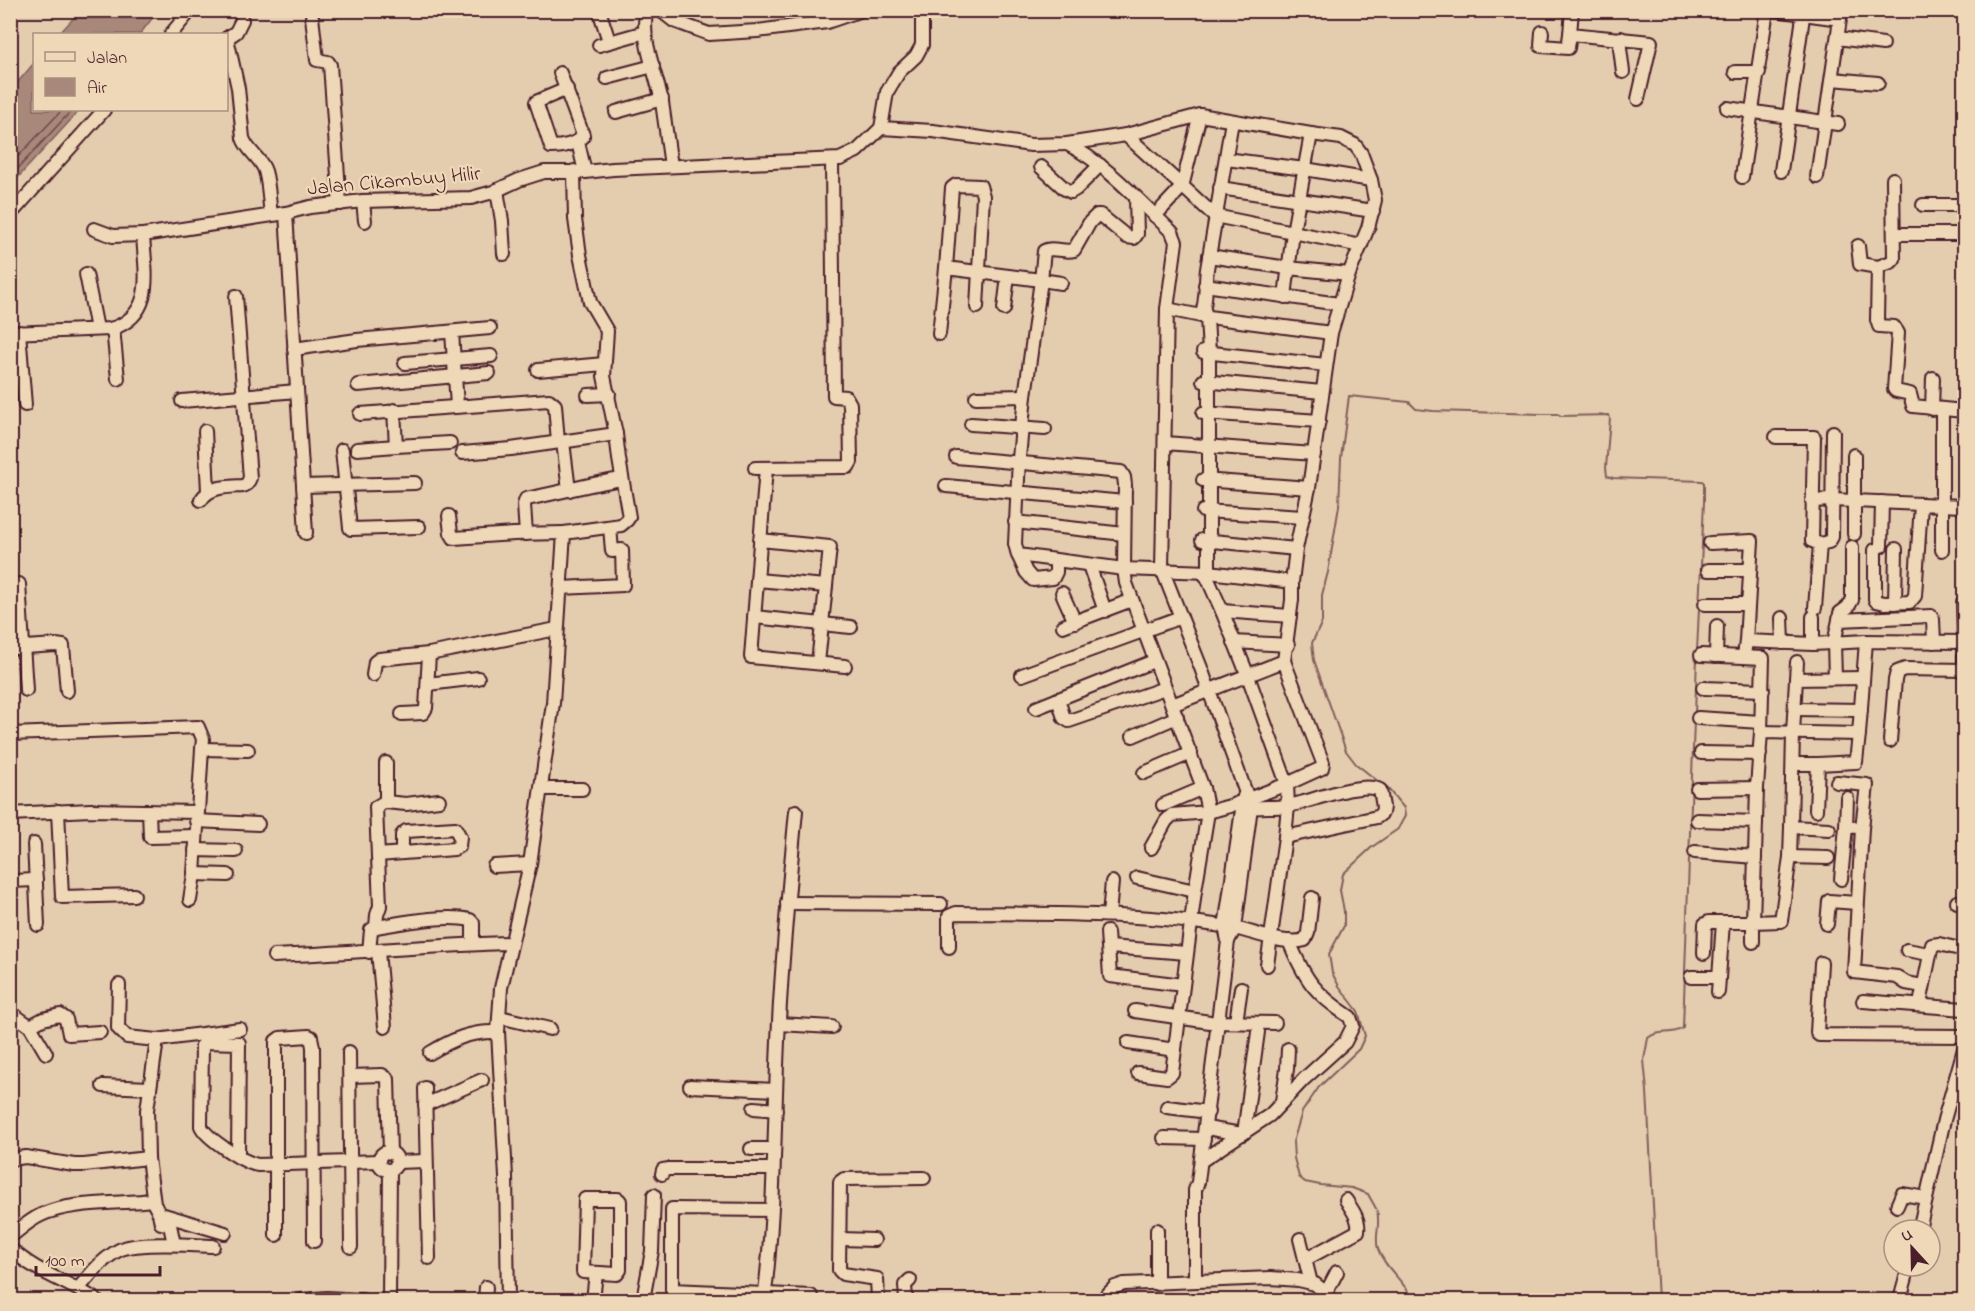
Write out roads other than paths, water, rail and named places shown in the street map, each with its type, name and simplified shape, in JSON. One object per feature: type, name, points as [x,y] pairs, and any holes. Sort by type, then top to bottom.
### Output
[{"type":"street","points":[[599,10],[604,43],[645,32]]},
{"type":"street","points":[[647,10],[645,32],[662,99],[671,166]]},
{"type":"street","points":[[660,10],[683,25],[709,34],[718,34],[827,22],[862,10]]},
{"type":"street","points":[[922,10],[922,45],[915,56],[899,72],[889,88],[882,124],[1031,145],[1067,144],[1126,135],[1200,115],[1341,138],[1355,146],[1361,153],[1375,194],[1373,211],[1349,274],[1331,333],[1309,488],[1296,549],[1288,645],[1284,661],[1323,763],[1320,769],[1246,802],[1208,812],[1172,815],[1166,821],[1151,848]]},
{"type":"street","points":[[1542,32],[1541,46],[1568,48],[1572,10]]},
{"type":"street","points":[[1742,177],[1767,10]]},
{"type":"street","points":[[1774,10],[1841,15],[1832,79],[1832,123],[1817,177]]},
{"type":"street","points":[[1781,171],[1804,12]]},
{"type":"street","points":[[174,31],[189,13]]},
{"type":"street","points":[[312,17],[317,60],[328,62],[330,65],[340,204]]},
{"type":"street","points":[[228,37],[236,32],[243,20]]},
{"type":"street","points":[[1570,34],[1651,42],[1638,99]]},
{"type":"street","points":[[1621,38],[1623,72]]},
{"type":"street","points":[[1838,38],[1883,44]]},
{"type":"street","points":[[228,43],[238,88],[243,138],[265,171],[271,215]]},
{"type":"street","points":[[607,78],[653,66]]},
{"type":"street","points":[[1735,72],[1759,72]]},
{"type":"street","points":[[561,73],[567,89],[583,135],[578,142],[559,147],[548,146],[536,102],[567,89]]},
{"type":"street","points":[[1832,79],[1878,82]]},
{"type":"street","points":[[616,112],[662,99]]},
{"type":"street","points":[[1727,108],[1832,123]]},
{"type":"street","points":[[10,215],[104,111]]},
{"type":"street","points":[[1155,216],[1182,188],[1200,115]]},
{"type":"street","points":[[1232,121],[1205,285],[1205,413],[1208,447],[1205,481],[1206,574],[1248,676],[1287,784],[1288,806],[1285,837],[1267,965]]},
{"type":"street","name":"Jalan Cikambuy Hilir","points":[[94,229],[113,236],[143,235],[286,213],[310,207],[363,201],[480,196],[544,171],[840,159],[857,151],[882,124]]},
{"type":"street","points":[[1285,297],[1298,199],[1311,134]]},
{"type":"street","points":[[1126,135],[1215,216],[1361,246]]},
{"type":"street","points":[[449,516],[451,533],[454,538],[564,533],[621,525],[629,516],[605,381],[607,331],[590,302],[576,226],[580,171],[578,142]]},
{"type":"street","points":[[1067,144],[1100,165],[1172,232],[1176,242],[1167,309],[1162,569],[1209,691],[1246,802],[1200,1161],[1198,1182],[1202,1188],[1198,1281]]},
{"type":"street","points":[[1226,159],[1371,180]]},
{"type":"street","points":[[832,160],[834,396],[846,397],[850,404],[851,462],[848,467],[761,468],[760,540],[751,657],[845,666]]},
{"type":"street","points":[[1041,167],[1071,192],[1100,165]]},
{"type":"street","points":[[1858,246],[1860,264],[1878,267],[1893,261],[1893,179]]},
{"type":"street","points":[[939,334],[952,188],[956,185],[980,186],[983,196],[977,307]]},
{"type":"street","points":[[1221,188],[1373,211]]},
{"type":"street","points":[[497,190],[504,254]]},
{"type":"street","points":[[1056,561],[1055,576],[1044,580],[1033,580],[1026,572],[1018,555],[1015,522],[1025,396],[1044,251],[1048,249],[1074,250],[1090,222],[1097,215],[1127,237],[1134,238],[1137,234],[1136,198]]},
{"type":"street","points":[[363,201],[365,221]]},
{"type":"street","points":[[1923,205],[1965,206]]},
{"type":"street","points":[[286,213],[306,533]]},
{"type":"street","points":[[1894,234],[1965,234]]},
{"type":"street","points":[[25,405],[15,333],[113,328],[132,319],[145,293],[143,235]]},
{"type":"street","points":[[1209,256],[1288,268],[1349,274]]},
{"type":"street","points":[[1878,267],[1877,322],[1881,327],[1894,327],[1898,333],[1894,389],[1910,394],[1913,406],[1965,411]]},
{"type":"street","points":[[946,268],[1061,283]]},
{"type":"street","points":[[86,274],[97,329]]},
{"type":"street","points":[[1004,309],[1008,276]]},
{"type":"street","points":[[1205,285],[1339,304]]},
{"type":"street","points":[[205,431],[205,496],[243,486],[249,481],[236,296]]},
{"type":"street","points":[[1167,309],[1331,333]]},
{"type":"street","points":[[113,328],[118,379]]},
{"type":"street","points":[[294,349],[357,340],[490,328]]},
{"type":"street","points":[[452,332],[457,406]]},
{"type":"street","points":[[1206,352],[1326,365]]},
{"type":"street","points":[[405,363],[491,356]]},
{"type":"street","points":[[538,370],[604,364]]},
{"type":"street","points":[[357,385],[489,373]]},
{"type":"street","points":[[1933,378],[1937,409],[1942,550]]},
{"type":"street","points":[[1206,381],[1322,392]]},
{"type":"street","points":[[182,401],[297,391]]},
{"type":"street","points":[[588,395],[609,394]]},
{"type":"street","points":[[976,397],[1025,396]]},
{"type":"street","points":[[360,414],[552,401],[555,405],[569,490]]},
{"type":"street","points":[[394,411],[396,446]]},
{"type":"street","points":[[1205,413],[1319,421]]},
{"type":"street","points":[[971,424],[1045,429]]},
{"type":"street","points":[[1776,437],[1814,437],[1812,541],[1820,544],[1831,540],[1833,432]]},
{"type":"street","points":[[462,453],[511,449],[616,434]]},
{"type":"street","points":[[357,449],[450,442]]},
{"type":"street","points":[[1165,443],[1314,454]]},
{"type":"street","points":[[342,450],[351,529],[419,527]]},
{"type":"street","points":[[1854,455],[1854,534]]},
{"type":"street","points":[[956,457],[1121,472],[1124,477],[1124,576],[1191,753],[1203,788],[1208,812],[1195,891],[1171,1076],[1138,1073]]},
{"type":"street","points":[[526,534],[524,505],[526,499],[622,479]]},
{"type":"street","points":[[1205,481],[1309,488]]},
{"type":"street","points":[[303,486],[415,483]]},
{"type":"street","points":[[946,486],[1125,502]]},
{"type":"street","points":[[1812,501],[1961,506],[1965,511]]},
{"type":"street","points":[[1882,502],[1875,599],[1885,603],[1910,602],[1915,596],[1922,504]]},
{"type":"street","points":[[1205,512],[1303,517]]},
{"type":"street","points":[[1015,522],[1124,534]]},
{"type":"street","points":[[561,588],[623,585],[622,550],[612,551],[610,527]]},
{"type":"street","points":[[508,1300],[506,1177],[498,1032],[501,988],[530,864],[553,703],[564,533]]},
{"type":"street","points":[[760,540],[830,547],[818,663]]},
{"type":"street","points":[[1205,540],[1296,549]]},
{"type":"street","points":[[1710,543],[1752,541],[1744,656]]},
{"type":"street","points":[[1813,644],[1820,544]]},
{"type":"street","points":[[1835,678],[1834,643],[1840,613],[1848,607],[1852,600],[1852,547]]},
{"type":"street","points":[[1895,603],[1896,549]]},
{"type":"street","points":[[1018,555],[1124,569],[1162,569],[1292,582]]},
{"type":"street","points":[[1089,565],[1105,611]]},
{"type":"street","points":[[1707,570],[1749,570]]},
{"type":"street","points":[[757,580],[826,586]]},
{"type":"street","points":[[19,584],[16,648],[26,690]]},
{"type":"street","points":[[1062,593],[1069,624],[1132,600]]},
{"type":"street","points":[[1963,602],[1965,636]]},
{"type":"street","points":[[1705,604],[1747,604]]},
{"type":"street","points":[[1222,611],[1290,616]]},
{"type":"street","points":[[1839,620],[1931,616],[1934,619],[1934,642]]},
{"type":"street","points":[[754,617],[851,627]]},
{"type":"street","points":[[1022,675],[1181,617]]},
{"type":"street","points":[[1782,618],[1783,643]]},
{"type":"street","points":[[1716,656],[1718,626]]},
{"type":"street","points":[[373,675],[376,660],[429,654],[557,629]]},
{"type":"street","points":[[1746,641],[1813,644],[1866,641],[1965,642]]},
{"type":"street","points":[[1792,764],[1857,762],[1866,641]]},
{"type":"street","points":[[1234,642],[1288,645]]},
{"type":"street","points":[[16,648],[63,646],[67,691]]},
{"type":"street","points":[[402,714],[423,713],[426,708],[429,654]]},
{"type":"street","points":[[1701,655],[1763,658],[1753,942]]},
{"type":"street","points":[[1890,741],[1897,672],[1905,669],[1964,670],[1965,656]]},
{"type":"street","points":[[1036,708],[1154,660]]},
{"type":"street","points":[[1172,705],[1284,661]]},
{"type":"street","points":[[1704,953],[1706,924],[1709,922],[1781,921],[1790,857],[1797,662]]},
{"type":"street","points":[[428,684],[478,678]]},
{"type":"street","points":[[1796,679],[1863,678]]},
{"type":"street","points":[[1058,699],[1064,718],[1069,721],[1165,688]]},
{"type":"street","points":[[1703,688],[1763,690]]},
{"type":"street","points":[[1795,709],[1861,710]]},
{"type":"street","points":[[1133,736],[1177,717]]},
{"type":"street","points":[[1698,718],[1793,733],[1859,734]]},
{"type":"street","points":[[10,734],[195,726],[201,729],[202,749],[194,874],[190,900]]},
{"type":"street","points":[[202,749],[248,750]]},
{"type":"street","points":[[1144,773],[1191,753]]},
{"type":"street","points":[[1701,753],[1760,754]]},
{"type":"street","points":[[385,802],[386,763]]},
{"type":"street","points":[[1816,810],[1818,764]]},
{"type":"street","points":[[1837,782],[1867,785],[1862,828],[1854,972],[1897,977],[1922,992],[1932,945],[1965,950]]},
{"type":"street","points":[[1163,805],[1203,788]]},
{"type":"street","points":[[1246,802],[1288,806],[1342,791],[1374,788],[1380,790],[1383,807],[1382,813],[1377,817],[1285,837]]},
{"type":"street","points":[[1697,789],[1757,788]]},
{"type":"street","points":[[541,789],[582,789]]},
{"type":"street","points":[[1841,879],[1847,798]]},
{"type":"street","points":[[376,927],[380,906],[376,807],[385,802],[406,804],[439,800]]},
{"type":"street","points":[[10,814],[58,811],[149,811],[258,824]]},
{"type":"street","points":[[58,811],[62,897],[134,895]]},
{"type":"street","points":[[149,811],[150,837],[195,836]]},
{"type":"street","points":[[765,1297],[779,1024],[796,811]]},
{"type":"street","points":[[1697,820],[1756,822]]},
{"type":"street","points":[[1846,826],[1862,828]]},
{"type":"street","points":[[1791,827],[1829,829]]},
{"type":"street","points":[[34,844],[38,925]]},
{"type":"street","points":[[195,850],[236,851]]},
{"type":"street","points":[[1695,852],[1755,857]]},
{"type":"street","points":[[378,855],[402,853]]},
{"type":"street","points":[[1790,857],[1828,858]]},
{"type":"street","points":[[494,866],[530,864]]},
{"type":"street","points":[[194,874],[228,875]]},
{"type":"street","points":[[1137,878],[1195,891]]},
{"type":"street","points":[[10,881],[36,880]]},
{"type":"street","points":[[1109,915],[1112,882]]},
{"type":"street","points":[[949,947],[949,919],[954,913],[1109,915],[1191,921],[1288,941],[1304,941],[1307,937],[1312,898]]},
{"type":"street","points":[[1827,924],[1829,901],[1857,903]]},
{"type":"street","points":[[787,903],[941,904]]},
{"type":"street","points":[[385,1027],[371,930],[376,927],[423,920],[463,918],[472,923],[473,944]]},
{"type":"street","points":[[1719,992],[1723,922]]},
{"type":"street","points":[[1107,932],[1110,976],[1183,985]]},
{"type":"street","points":[[1200,1161],[1270,1115],[1345,1042],[1353,1026],[1350,1017],[1327,1001],[1312,986],[1288,941]]},
{"type":"street","points":[[274,956],[473,944],[511,944]]},
{"type":"street","points":[[1109,947],[1187,953]]},
{"type":"street","points":[[1907,950],[1929,954]]},
{"type":"street","points":[[1821,963],[1818,1035],[1965,1036]]},
{"type":"street","points":[[1691,977],[1719,977]]},
{"type":"street","points":[[119,985],[118,1028],[127,1037],[157,1040],[240,1029]]},
{"type":"street","points":[[1236,1022],[1241,988]]},
{"type":"street","points":[[1863,1001],[1965,1009]]},
{"type":"street","points":[[1136,1011],[1178,1018],[1275,1023]]},
{"type":"street","points":[[10,1012],[30,1026],[46,1053]]},
{"type":"street","points":[[30,1026],[43,1019],[60,1015],[65,1017],[71,1035],[100,1032]]},
{"type":"street","points":[[500,1017],[550,1029]]},
{"type":"street","points":[[779,1024],[832,1027]]},
{"type":"street","points":[[430,1053],[472,1033],[498,1032]]},
{"type":"street","points":[[1243,1133],[1258,1032]]},
{"type":"street","points":[[276,1235],[276,1041],[280,1038],[311,1037],[313,1047],[314,1241]]},
{"type":"street","points":[[157,1040],[147,1110],[148,1158],[153,1200],[159,1213],[160,1223],[170,1225],[174,1244]]},
{"type":"street","points":[[238,1157],[239,1043],[205,1042],[202,1046],[201,1126],[206,1134],[238,1157],[252,1164],[275,1165],[379,1161],[384,1169],[392,1162],[426,1161]]},
{"type":"street","points":[[1128,1043],[1175,1050]]},
{"type":"street","points":[[1282,1101],[1288,1049]]},
{"type":"street","points":[[1922,1218],[1944,1120],[1965,1049]]},
{"type":"street","points":[[349,1052],[351,1247]]},
{"type":"street","points":[[350,1076],[382,1075],[388,1079],[392,1162],[389,1300]]},
{"type":"street","points":[[425,1105],[482,1080]]},
{"type":"street","points":[[103,1086],[150,1088]]},
{"type":"street","points":[[690,1086],[776,1090]]},
{"type":"street","points":[[425,1088],[429,1258]]},
{"type":"street","points":[[1167,1107],[1208,1112]]},
{"type":"street","points":[[754,1108],[776,1110]]},
{"type":"street","points":[[1164,1138],[1205,1133],[1243,1133]]},
{"type":"street","points":[[751,1149],[774,1149]]},
{"type":"street","points":[[10,1159],[26,1157],[84,1166],[148,1158]]},
{"type":"street","points":[[662,1174],[663,1170],[671,1169],[773,1169]]},
{"type":"street","points":[[878,1300],[876,1279],[840,1272],[840,1184],[842,1180],[924,1178]]},
{"type":"street","points":[[1897,1206],[1902,1194],[1926,1198]]},
{"type":"street","points":[[644,1290],[652,1251],[654,1195]]},
{"type":"street","points":[[618,1199],[621,1204],[619,1272],[595,1278],[583,1272],[584,1200],[618,1199]]},
{"type":"street","points":[[10,1237],[37,1217],[58,1209],[153,1200]]},
{"type":"street","points":[[1306,1259],[1358,1231],[1358,1220],[1346,1200]]},
{"type":"street","points":[[771,1210],[673,1209],[671,1211],[673,1291],[765,1297],[811,1296]]},
{"type":"street","points":[[159,1213],[225,1233]]},
{"type":"street","points":[[1157,1230],[1157,1284]]},
{"type":"street","points":[[841,1239],[874,1240]]},
{"type":"street","points":[[1300,1239],[1311,1283]]},
{"type":"street","points":[[78,1289],[101,1263],[120,1249],[174,1244],[213,1246]]},
{"type":"street","points":[[10,1248],[32,1265],[96,1300]]},
{"type":"street","points":[[1328,1297],[1337,1272]]},
{"type":"street","points":[[593,1300],[595,1278]]},
{"type":"street","points":[[1102,1300],[1119,1285],[1271,1278],[1311,1283],[1320,1287],[1328,1297]]},
{"type":"street","points":[[1900,1300],[1906,1278]]},
{"type":"street","points":[[906,1300],[905,1285],[910,1280]]},
{"type":"street","points":[[485,1300],[486,1287]]},
{"type":"street","points":[[302,1300],[327,1298],[362,1300]]},
{"type":"water","points":[[80,10],[158,11],[141,33],[60,33]]},
{"type":"water","points":[[33,64],[33,111],[79,111],[11,185],[11,90]]},
{"type":"waterway","points":[[1413,1300],[1385,1263],[1378,1249],[1378,1216],[1368,1194],[1352,1188],[1305,1182],[1299,1177],[1294,1158],[1293,1142],[1302,1112],[1319,1087],[1359,1049],[1365,1036],[1358,1011],[1332,973],[1329,954],[1344,926],[1340,890],[1343,874],[1372,847],[1398,829],[1405,816],[1404,808],[1388,789],[1356,764],[1346,751],[1314,660],[1312,643],[1322,622],[1322,595],[1339,506],[1341,458],[1349,396],[1409,402],[1416,409],[1433,411],[1557,414],[1561,416],[1609,415],[1607,476],[1702,481],[1704,483],[1704,502],[1697,651]]},
{"type":"waterway","points":[[1695,714],[1697,657]]},
{"type":"waterway","points":[[1658,1300],[1644,1060],[1648,1038],[1683,1028],[1694,720]]}]
